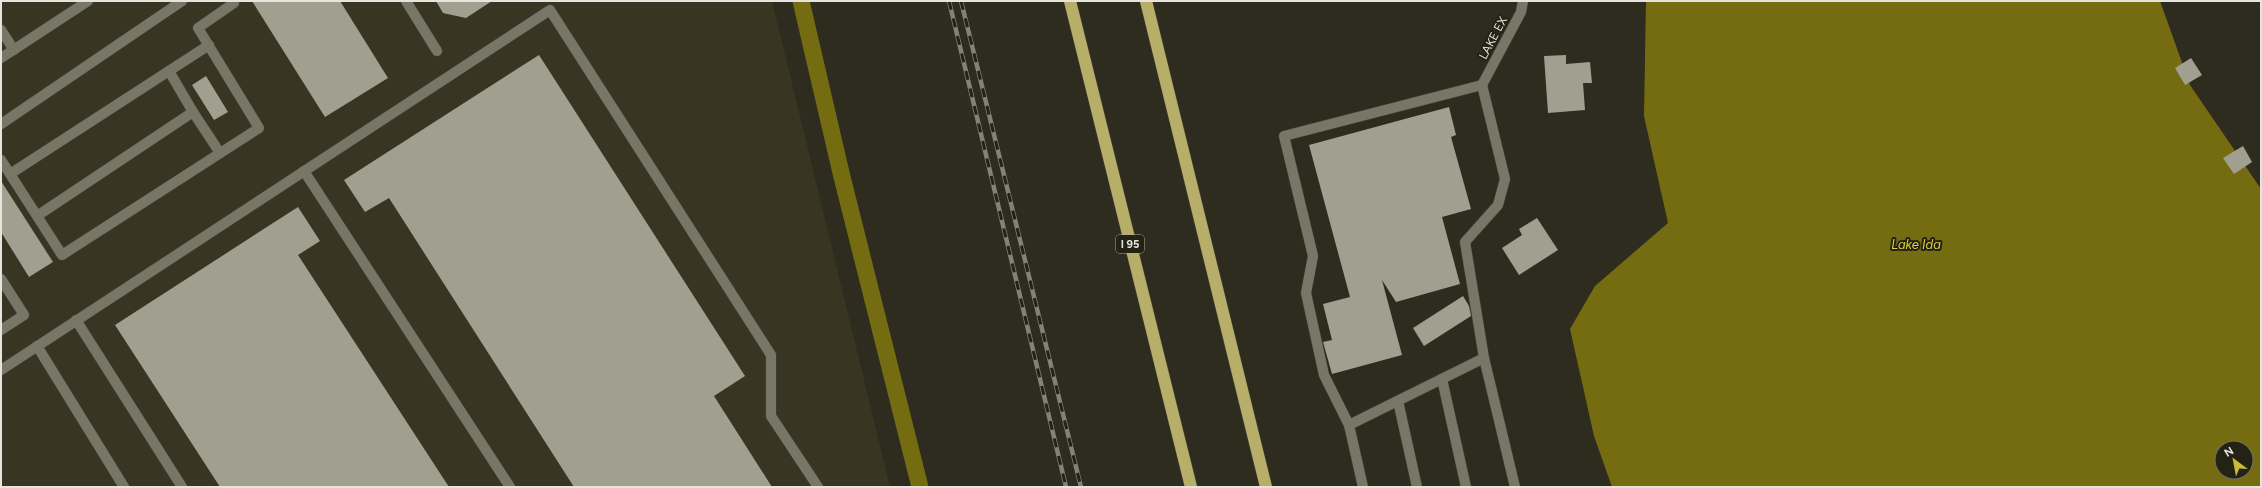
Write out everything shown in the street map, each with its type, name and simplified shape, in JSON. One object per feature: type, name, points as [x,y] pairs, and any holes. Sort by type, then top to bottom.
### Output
[{"type":"highway","name":"I 95","points":[[1070,1],[1191,487]]},
{"type":"highway","points":[[1146,1],[1266,487]]},
{"type":"street","points":[[1,58],[88,1]]},
{"type":"street","points":[[1,124],[182,1]]},
{"type":"street","points":[[406,1],[437,51]]},
{"type":"street","name":"LAKE EX","points":[[1482,85],[1521,12],[1523,1]]},
{"type":"street","points":[[1,160],[62,255],[259,128],[198,28],[234,3]]},
{"type":"street","points":[[1,370],[550,10],[771,355],[771,416],[818,487]]},
{"type":"street","points":[[1,30],[14,50]]},
{"type":"street","points":[[10,174],[208,45]]},
{"type":"street","points":[[169,71],[220,153]]},
{"type":"street","points":[[1363,487],[1349,425],[1324,375],[1306,293],[1313,256],[1284,136],[1482,85],[1505,178],[1498,205],[1465,242],[1484,358],[1515,487]]},
{"type":"street","points":[[37,216],[194,112]]},
{"type":"street","points":[[304,171],[510,487]]},
{"type":"street","points":[[1,279],[24,315],[1,330]]},
{"type":"street","points":[[76,320],[182,487]]},
{"type":"street","points":[[36,346],[124,487]]},
{"type":"street","points":[[1349,425],[1484,358]]},
{"type":"street","points":[[1442,379],[1466,487]]},
{"type":"street","points":[[1398,401],[1417,487]]},
{"type":"shaded area","points":[[1,1],[772,1],[890,487],[1,487]]},
{"type":"water","name":"Lake Ida","points":[[1646,1],[2160,1],[2190,85],[2261,189],[2261,487],[1612,487],[1594,436],[1570,329],[1595,286],[1668,223],[1644,116]]},
{"type":"building","points":[[252,1],[340,1],[388,78],[325,117]]},
{"type":"building","points":[[436,1],[492,1],[466,18],[443,13]]},
{"type":"building","points":[[539,55],[745,376],[714,396],[772,487],[574,487],[389,198],[365,212],[344,180]]},
{"type":"building","points":[[1566,55],[1566,64],[1590,62],[1592,83],[1583,83],[1585,110],[1548,113],[1544,56]]},
{"type":"building","points":[[2191,58],[2202,75],[2185,85],[2175,68]]},
{"type":"building","points":[[206,76],[228,112],[214,120],[192,85]]},
{"type":"building","points":[[1449,107],[1456,135],[1451,137],[1471,209],[1442,217],[1460,284],[1396,302],[1382,280],[1402,355],[1332,374],[1323,342],[1332,340],[1323,304],[1350,297],[1309,145]]},
{"type":"building","points":[[2243,146],[2252,162],[2234,174],[2223,158]]},
{"type":"building","points":[[1,181],[53,262],[29,277],[1,232]]},
{"type":"building","points":[[298,207],[320,241],[298,255],[449,487],[220,487],[115,325]]},
{"type":"building","points":[[1537,218],[1558,250],[1519,275],[1502,248],[1522,235],[1519,229]]},
{"type":"building","points":[[1463,296],[1469,306],[1471,316],[1424,346],[1413,328]]},
{"type":"waterway","points":[[801,1],[842,177],[920,487]]},
{"type":"railway","points":[[949,1],[1066,487]]},
{"type":"railway","points":[[961,1],[1081,487]]}]
